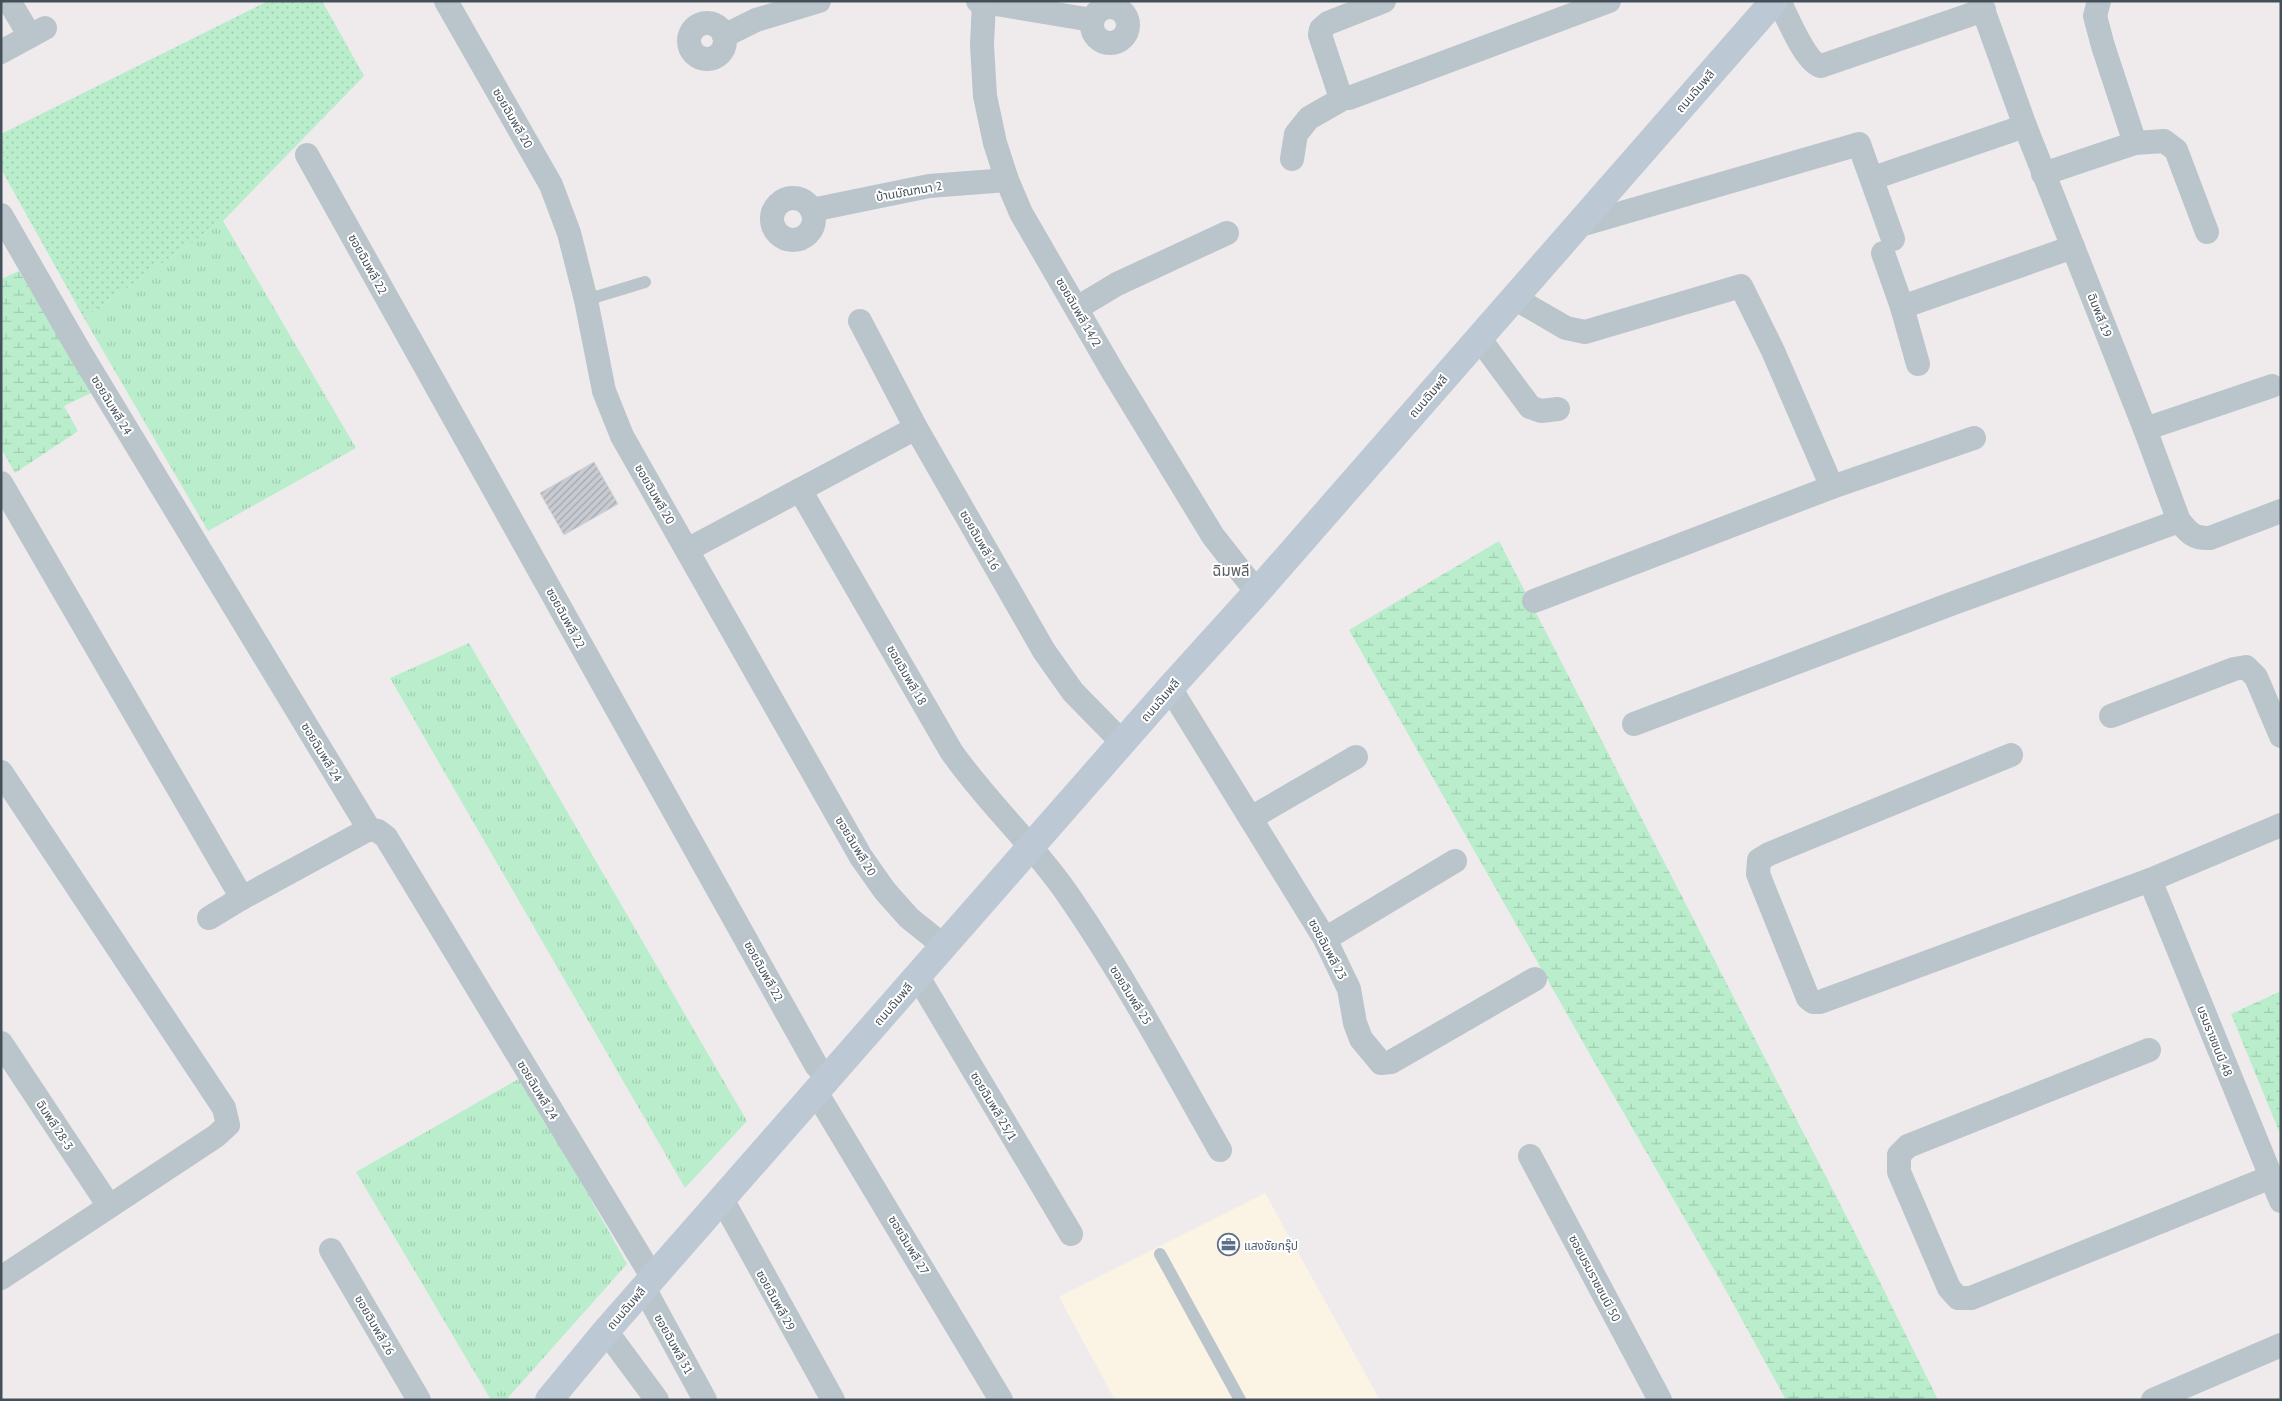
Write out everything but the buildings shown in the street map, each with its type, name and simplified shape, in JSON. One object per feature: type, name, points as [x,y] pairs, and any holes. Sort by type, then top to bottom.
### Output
[{"type":"street","points":[[1,52],[37,32],[9,1]]},
{"type":"street","name":"ซอยฉิมพลี 20","points":[[446,1],[551,184],[569,233],[586,300],[604,391],[619,427],[861,857],[885,891],[909,918],[944,946]]},
{"type":"street","points":[[724,36],[756,20],[819,1]]},
{"type":"street","points":[[1344,98],[1340,95],[1320,35],[1321,29],[1328,22],[1384,1]]},
{"type":"street","points":[[1292,159],[1296,134],[1309,118],[1344,98],[1359,95],[1609,1]]},
{"type":"street","points":[[2099,1],[2095,16],[2135,143]]},
{"type":"street","points":[[982,2],[1092,20]]},
{"type":"street","name":"ซอยฉิมพลี 14/2","points":[[982,2],[985,96],[995,143],[1007,180],[1021,213],[1213,536],[1257,592]]},
{"type":"street","points":[[1774,2],[1812,62],[1821,66],[1982,6]]},
{"type":"street","name":"ถนนฉิมพลี","points":[[548,1400],[648,1283],[1774,2]]},
{"type":"street","name":"ฉิมพลี 19","points":[[1982,6],[2043,174],[2145,429],[2179,521],[2190,534],[2199,539],[2210,538],[2281,511]]},
{"type":"street","points":[[1879,176],[2025,126]]},
{"type":"street","points":[[2043,174],[2135,143],[2164,141],[2176,150],[2207,232]]},
{"type":"street","points":[[1577,226],[1860,144],[1918,364]]},
{"type":"street","name":"ซอยฉิมพลี 22","points":[[307,155],[816,1065],[822,1085]]},
{"type":"street","name":"บ้านมัณฑนา 2","points":[[812,210],[928,186],[1007,180]]},
{"type":"street","name":"ซอยฉิมพลี 24","points":[[1,216],[80,352],[369,829],[378,831],[386,838],[648,1283]]},
{"type":"street","points":[[1077,308],[1117,284],[1227,233]]},
{"type":"street","points":[[1902,307],[2073,247]]},
{"type":"street","points":[[1514,298],[1566,328],[1585,332],[1741,286],[1773,351],[1832,487]]},
{"type":"street","name":"ซอยฉิมพลี 16","points":[[860,321],[916,428],[1059,675],[1123,743]]},
{"type":"street","points":[[1479,338],[1530,407],[1541,411],[1558,410]]},
{"type":"street","points":[[2145,429],[2272,386]]},
{"type":"street","points":[[687,550],[916,428]]},
{"type":"street","points":[[1534,601],[1832,487],[1974,438]]},
{"type":"street","points":[[1,483],[242,898]]},
{"type":"street","name":"ซอยฉิมพลี 18","points":[[800,490],[951,751],[968,776],[1032,847]]},
{"type":"street","points":[[1634,724],[1951,604],[2179,521]]},
{"type":"street","points":[[2110,716],[2234,669],[2246,667],[2256,677],[2281,736]]},
{"type":"street","name":"ซอยฉิมพลี 23","points":[[1170,688],[1325,939],[1349,989],[1355,1023],[1361,1039],[1381,1063],[1391,1062],[1535,979]]},
{"type":"street","points":[[2011,755],[1759,860],[1758,874],[1808,998],[1813,1002],[1820,1002],[2150,880],[2281,825]]},
{"type":"street","points":[[1251,818],[1356,757]]},
{"type":"street","points":[[1,772],[224,1108],[228,1125],[216,1136],[1,1278]]},
{"type":"street","points":[[209,918],[369,829]]},
{"type":"street","name":"ซอยฉิมพลี 25","points":[[1032,847],[1064,889],[1142,1011],[1220,1150]]},
{"type":"street","points":[[1325,939],[1455,861]]},
{"type":"street","name":"บรมราชชนนี 48","points":[[2150,880],[2281,1201]]},
{"type":"street","name":"ซอยฉิมพลี 25/1","points":[[918,977],[1071,1234]]},
{"type":"street","name":"ฉิมพลี 28-3","points":[[1,1043],[109,1206]]},
{"type":"street","points":[[2149,1050],[1908,1146],[1899,1155],[1899,1172],[1949,1288],[1958,1298],[1971,1298],[2271,1177]]},
{"type":"street","name":"ซอยฉิมพลี 27","points":[[822,1085],[1001,1400]]},
{"type":"street","name":"ซอยบรมราชชนนี 50","points":[[1530,1156],[1660,1400]]},
{"type":"street","name":"ซอยฉิมพลี 29","points":[[722,1199],[833,1400]]},
{"type":"street","name":"ซอยฉิมพลี 26","points":[[331,1250],[419,1400]]},
{"type":"street","name":"ซอยฉิมพลี 31","points":[[648,1283],[705,1400]]},
{"type":"street","points":[[606,1331],[657,1400]]},
{"type":"street","points":[[2153,1400],[2281,1345]]},
{"type":"lane","points":[[586,300],[645,282]]},
{"type":"lane","points":[[1160,1254],[1240,1400]]},
{"type":"shaded area","name":"แสงชัยกรุ๊ป","points":[[1265,1193],[1380,1400],[1115,1400],[1059,1297]]},
{"type":"green space","points":[[268,1],[322,1],[364,76],[223,221],[84,318],[1,169],[1,134]]},
{"type":"green space","points":[[223,221],[356,448],[208,531],[84,318]]},
{"type":"green space","points":[[19,271],[93,392],[64,406],[78,431],[15,473],[1,448],[1,279]]},
{"type":"green space","points":[[1499,541],[1874,1270],[1938,1400],[1786,1400],[1723,1285],[1349,630]]},
{"type":"green space","points":[[469,643],[747,1121],[685,1188],[390,678]]},
{"type":"green space","points":[[2281,991],[2281,1136],[2231,1014]]},
{"type":"green space","points":[[522,1077],[627,1264],[506,1400],[491,1400],[356,1172]]},
{"type":"place","name":"แสงชัยกรุ๊ป","points":[[1228,1245]]},
{"type":"district","name":"ฉิมพลี","points":[[1231,570]]}]
